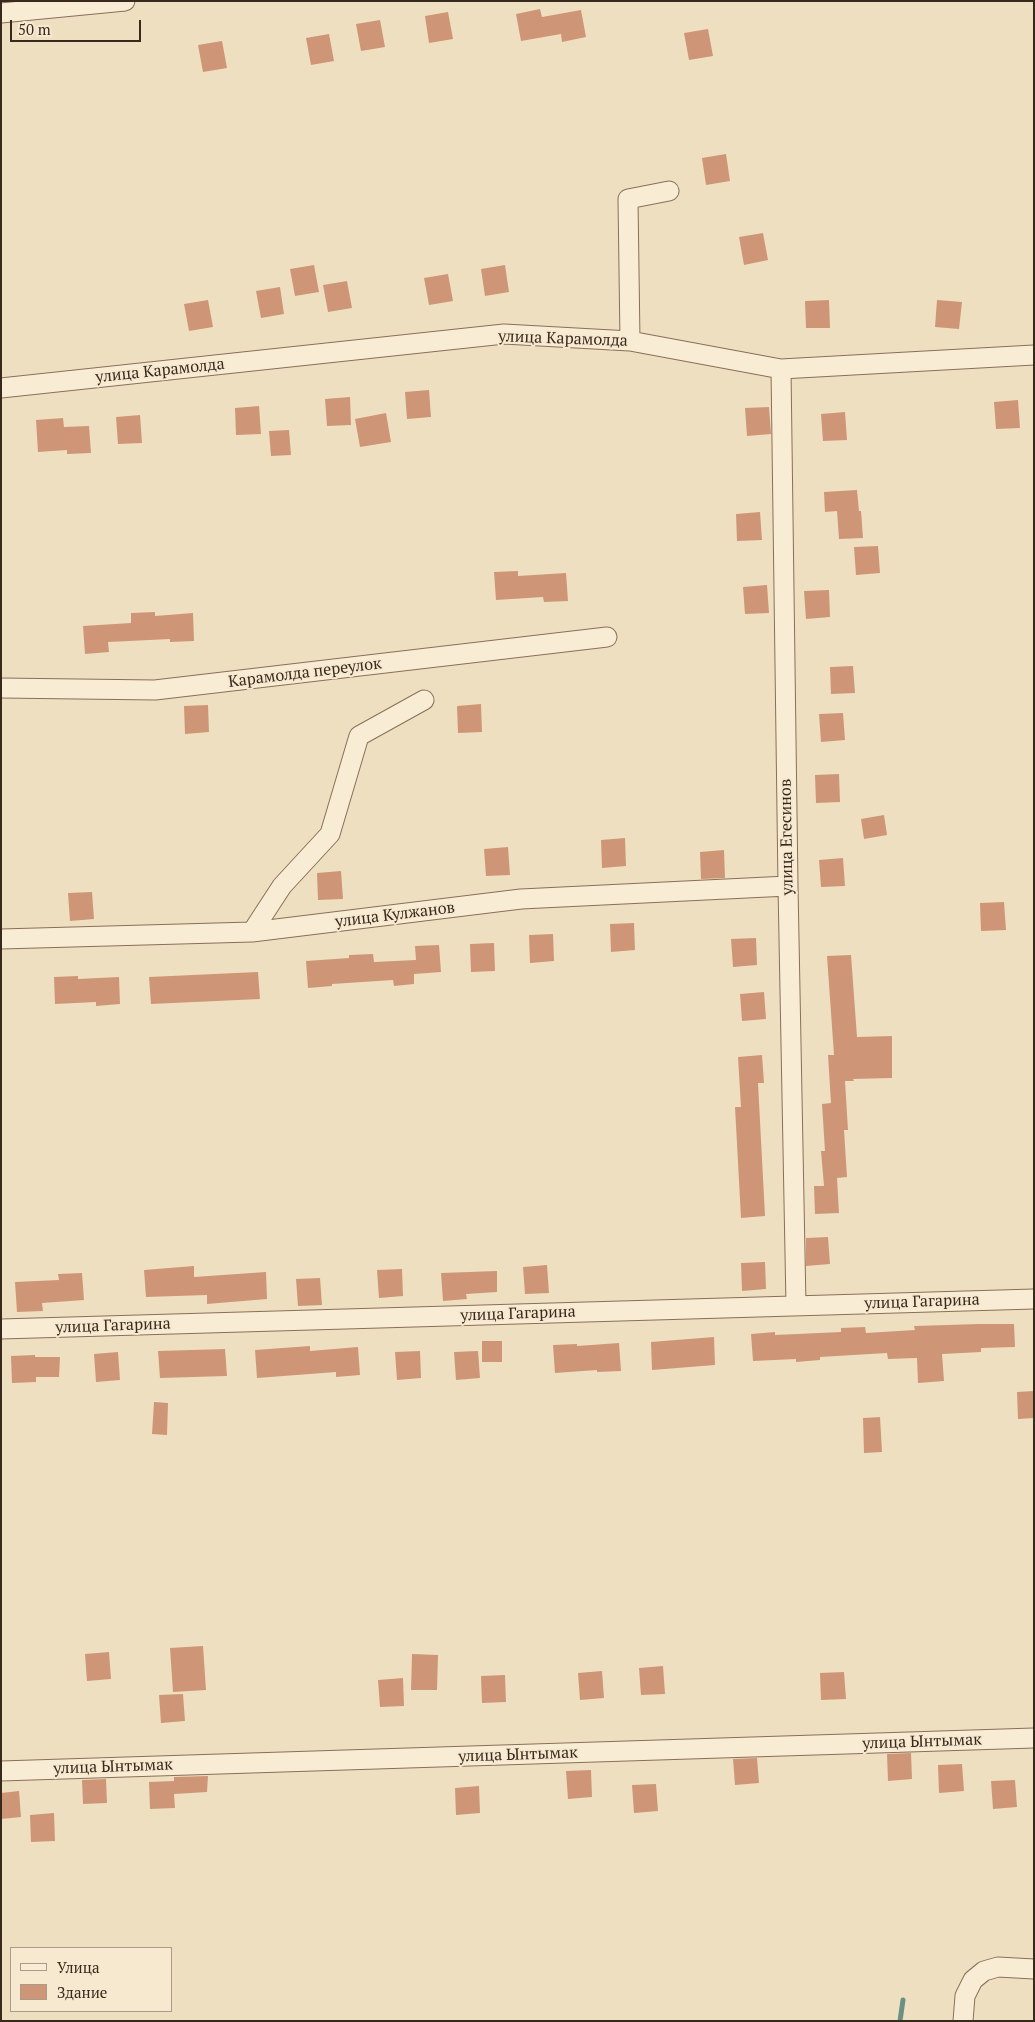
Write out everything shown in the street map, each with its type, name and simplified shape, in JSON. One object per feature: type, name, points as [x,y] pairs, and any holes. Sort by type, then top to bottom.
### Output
[{"type":"street","points":[[1,13],[125,1]]},
{"type":"street","points":[[630,341],[628,199],[669,192]]},
{"type":"street","name":"улица Карамолда","points":[[1,388],[504,334],[630,341],[781,369],[1034,355]]},
{"type":"street","name":"улица Егесинов","points":[[781,369],[796,1306]]},
{"type":"street","name":"Карамолда переулок","points":[[1,688],[156,690],[607,636]]},
{"type":"street","points":[[252,932],[282,886],[330,834],[359,736],[424,700]]},
{"type":"street","name":"улица Кулжанов","points":[[1,939],[252,932],[521,899],[788,886]]},
{"type":"street","name":"улица Гагарина","points":[[1,1330],[1034,1299]]},
{"type":"street","name":"улица Ынтымак","points":[[1,1770],[1034,1738]]},
{"type":"street","points":[[963,2021],[965,1996],[973,1980],[984,1971],[998,1967],[1034,1968]]},
{"type":"building","points":[[540,9],[542,17],[581,10],[586,37],[562,42],[561,34],[521,41],[516,14]]},
{"type":"building","points":[[448,12],[453,39],[429,43],[425,16]]},
{"type":"building","points":[[380,20],[385,47],[361,51],[356,24]]},
{"type":"building","points":[[708,29],[713,56],[689,60],[684,33]]},
{"type":"building","points":[[329,34],[334,61],[311,65],[306,38]]},
{"type":"building","points":[[222,41],[227,68],[203,72],[198,45]]},
{"type":"building","points":[[726,154],[730,181],[706,185],[702,158]]},
{"type":"building","points":[[763,233],[768,260],[744,265],[739,237]]},
{"type":"building","points":[[314,265],[319,292],[295,296],[290,269]]},
{"type":"building","points":[[505,265],[509,292],[485,296],[481,269]]},
{"type":"building","points":[[448,274],[453,301],[429,305],[424,278]]},
{"type":"building","points":[[347,281],[352,308],[328,312],[323,285]]},
{"type":"building","points":[[280,287],[284,314],[261,318],[256,291]]},
{"type":"building","points":[[208,300],[213,327],[189,331],[184,304]]},
{"type":"building","points":[[829,300],[830,328],[806,328],[805,301]]},
{"type":"building","points":[[937,300],[962,302],[959,329],[935,327]]},
{"type":"building","points":[[429,390],[431,417],[407,419],[405,392]]},
{"type":"building","points":[[350,397],[351,425],[327,426],[325,399]]},
{"type":"building","points":[[1018,400],[1020,428],[996,429],[994,402]]},
{"type":"building","points":[[259,406],[261,434],[236,435],[235,408]]},
{"type":"building","points":[[769,407],[771,434],[747,436],[745,408]]},
{"type":"building","points":[[845,412],[847,440],[823,441],[821,414]]},
{"type":"building","points":[[386,413],[391,442],[360,447],[355,419]]},
{"type":"building","points":[[140,415],[142,443],[118,444],[116,417]]},
{"type":"building","points":[[63,418],[64,427],[89,426],[91,453],[67,454],[67,450],[38,452],[36,420]]},
{"type":"building","points":[[289,430],[291,455],[271,456],[269,431]]},
{"type":"building","points":[[857,490],[863,538],[839,539],[837,511],[825,512],[824,492]]},
{"type":"building","points":[[760,512],[762,540],[737,541],[736,514]]},
{"type":"building","points":[[878,546],[880,573],[856,575],[854,547]]},
{"type":"building","points":[[518,571],[518,576],[566,573],[568,601],[544,602],[543,597],[496,600],[494,572]]},
{"type":"building","points":[[767,585],[769,613],[745,614],[743,587]]},
{"type":"building","points":[[829,590],[830,617],[806,619],[804,591]]},
{"type":"building","points":[[155,612],[155,616],[193,613],[194,641],[170,642],[170,639],[108,642],[109,652],[85,654],[83,626],[131,623],[131,613]]},
{"type":"building","points":[[853,666],[855,693],[831,694],[830,667]]},
{"type":"building","points":[[481,704],[482,732],[458,733],[457,706]]},
{"type":"building","points":[[208,705],[209,732],[185,734],[184,706]]},
{"type":"building","points":[[843,713],[845,740],[821,742],[819,714]]},
{"type":"building","points":[[839,774],[840,802],[816,803],[815,775]]},
{"type":"building","points":[[884,815],[887,835],[864,839],[861,819]]},
{"type":"building","points":[[625,838],[626,866],[602,868],[601,840]]},
{"type":"building","points":[[508,847],[510,875],[486,876],[484,849]]},
{"type":"building","points":[[724,850],[725,878],[701,879],[700,852]]},
{"type":"building","points":[[843,858],[845,886],[821,887],[819,860]]},
{"type":"building","points":[[341,871],[343,899],[318,900],[317,873]]},
{"type":"building","points":[[92,892],[94,919],[70,921],[68,893]]},
{"type":"building","points":[[1004,902],[1006,930],[981,931],[980,903]]},
{"type":"building","points":[[634,923],[635,950],[611,952],[610,924]]},
{"type":"building","points":[[553,934],[554,961],[530,963],[529,935]]},
{"type":"building","points":[[756,938],[757,965],[733,967],[731,939]]},
{"type":"building","points":[[494,943],[495,971],[471,972],[470,944]]},
{"type":"building","points":[[439,945],[441,972],[414,974],[414,984],[394,986],[393,980],[332,984],[332,986],[308,988],[306,961],[373,954],[374,962],[416,960],[415,946]]},
{"type":"building","points":[[851,955],[857,1037],[892,1036],[892,1078],[845,1081],[848,1130],[844,1130],[847,1177],[837,1178],[839,1213],[815,1214],[814,1186],[824,1186],[821,1151],[825,1151],[822,1104],[831,1103],[828,1055],[834,1055],[827,956]]},
{"type":"building","points":[[258,972],[260,999],[151,1004],[149,977]]},
{"type":"building","points":[[78,976],[78,979],[119,977],[120,1004],[96,1006],[96,1002],[55,1004],[54,977]]},
{"type":"building","points":[[764,992],[766,1019],[742,1021],[740,994]]},
{"type":"building","points":[[762,1055],[764,1083],[758,1083],[765,1216],[741,1218],[735,1107],[741,1107],[738,1057]]},
{"type":"building","points":[[828,1237],[830,1264],[806,1266],[806,1238]]},
{"type":"building","points":[[765,1262],[766,1289],[742,1291],[741,1263]]},
{"type":"building","points":[[547,1265],[549,1293],[525,1294],[523,1267]]},
{"type":"building","points":[[194,1266],[194,1277],[266,1272],[267,1299],[207,1304],[207,1295],[146,1297],[144,1270]]},
{"type":"building","points":[[402,1269],[403,1296],[379,1298],[377,1270]]},
{"type":"building","points":[[497,1271],[497,1292],[466,1294],[467,1299],[443,1301],[441,1273]]},
{"type":"building","points":[[82,1273],[84,1300],[42,1303],[43,1311],[17,1312],[15,1282],[59,1280],[58,1274]]},
{"type":"building","points":[[320,1278],[322,1305],[298,1306],[296,1279]]},
{"type":"building","points":[[1014,1324],[1015,1347],[981,1348],[981,1352],[942,1354],[944,1381],[918,1383],[917,1358],[888,1359],[887,1353],[820,1357],[820,1360],[796,1362],[796,1359],[753,1361],[751,1334],[775,1332],[775,1335],[841,1332],[841,1328],[865,1327],[866,1333],[915,1330],[914,1326]]},
{"type":"building","points":[[714,1337],[715,1365],[652,1370],[651,1342]]},
{"type":"building","points":[[482,1341],[502,1341],[502,1362],[482,1362]]},
{"type":"building","points":[[619,1343],[621,1371],[597,1372],[597,1370],[555,1373],[553,1345],[577,1344],[577,1346]]},
{"type":"building","points":[[310,1346],[310,1351],[358,1347],[360,1375],[336,1377],[336,1372],[257,1378],[255,1350]]},
{"type":"building","points":[[225,1349],[227,1376],[160,1378],[158,1351]]},
{"type":"building","points":[[420,1351],[421,1378],[397,1380],[395,1352]]},
{"type":"building","points":[[478,1351],[480,1378],[456,1380],[454,1352]]},
{"type":"building","points":[[118,1352],[120,1380],[96,1382],[94,1354]]},
{"type":"building","points":[[35,1355],[35,1357],[60,1357],[59,1377],[36,1377],[36,1382],[12,1383],[11,1356]]},
{"type":"building","points":[[1034,1391],[1034,1418],[1018,1419],[1017,1392]]},
{"type":"building","points":[[154,1402],[168,1403],[167,1435],[152,1434]]},
{"type":"building","points":[[880,1417],[882,1452],[864,1453],[863,1418]]},
{"type":"building","points":[[203,1646],[206,1690],[173,1692],[170,1648]]},
{"type":"building","points":[[109,1652],[111,1679],[87,1681],[85,1654]]},
{"type":"building","points":[[412,1654],[438,1655],[437,1690],[411,1690]]},
{"type":"building","points":[[663,1666],[665,1694],[641,1695],[639,1668]]},
{"type":"building","points":[[602,1671],[604,1698],[580,1700],[578,1673]]},
{"type":"building","points":[[844,1672],[846,1699],[821,1700],[820,1673]]},
{"type":"building","points":[[505,1675],[506,1702],[482,1703],[481,1676]]},
{"type":"building","points":[[403,1678],[404,1706],[380,1707],[378,1680]]},
{"type":"building","points":[[183,1694],[185,1721],[161,1723],[159,1695]]},
{"type":"building","points":[[911,1753],[912,1779],[888,1781],[887,1754]]},
{"type":"building","points":[[757,1758],[759,1783],[735,1785],[733,1759]]},
{"type":"building","points":[[962,1764],[964,1791],[939,1793],[938,1765]]},
{"type":"building","points":[[591,1770],[592,1797],[568,1799],[566,1771]]},
{"type":"building","points":[[208,1776],[207,1792],[174,1794],[175,1808],[150,1809],[149,1782],[174,1781],[174,1777]]},
{"type":"building","points":[[106,1779],[107,1803],[83,1804],[82,1780]]},
{"type":"building","points":[[1015,1780],[1017,1807],[993,1809],[991,1781]]},
{"type":"building","points":[[656,1784],[658,1811],[634,1813],[632,1785]]},
{"type":"building","points":[[479,1786],[480,1813],[456,1815],[455,1788]]},
{"type":"building","points":[[19,1791],[21,1817],[1,1819],[1,1793]]},
{"type":"building","points":[[54,1813],[55,1841],[31,1842],[30,1815]]},
{"type":"waterway","points":[[900,2021],[903,2000]]}]
